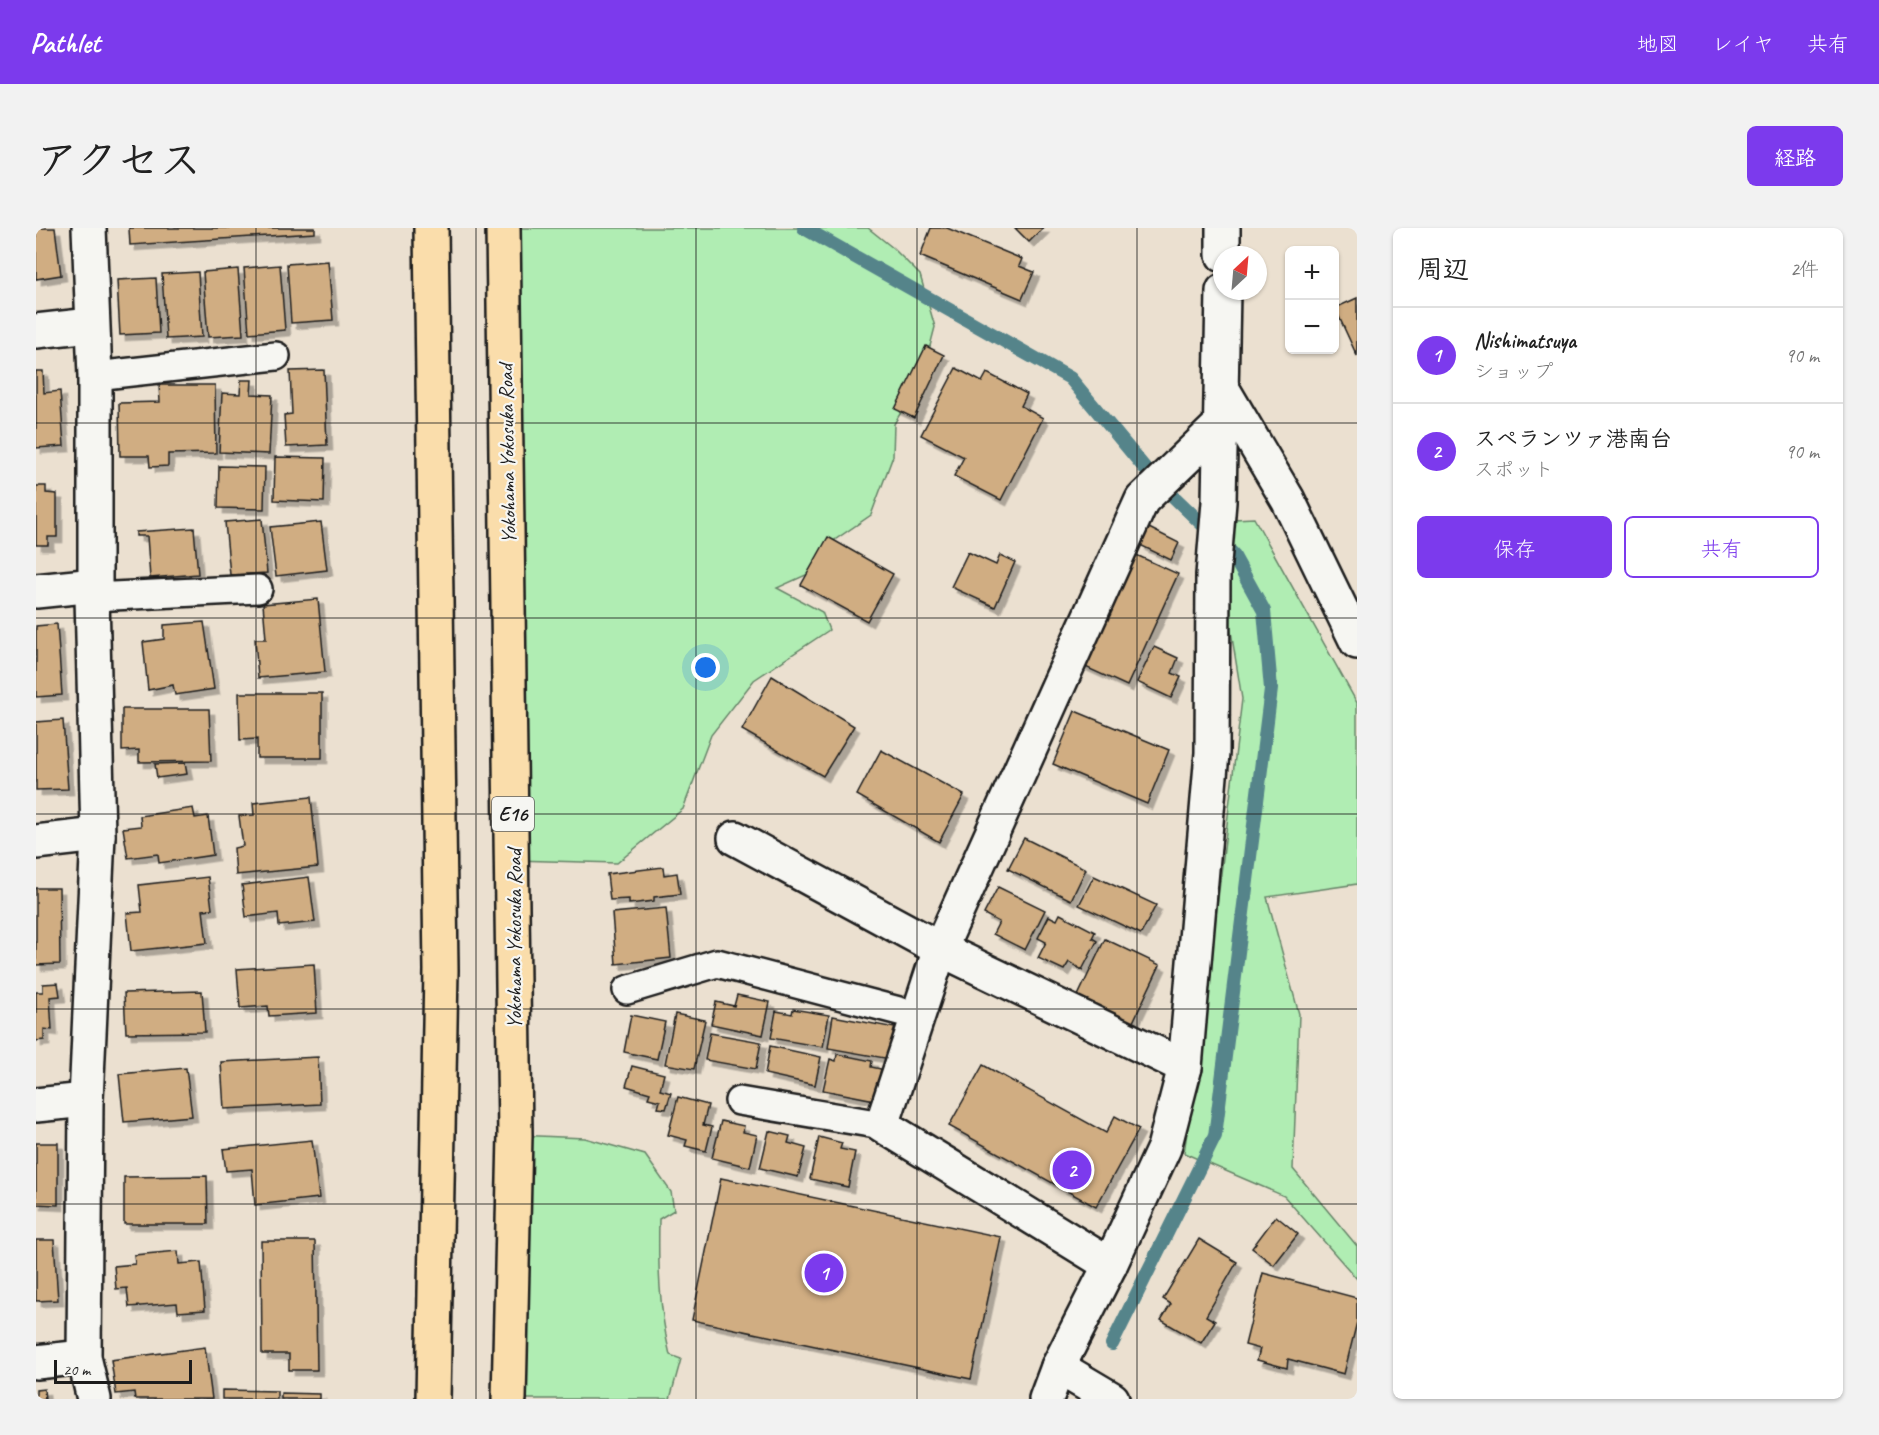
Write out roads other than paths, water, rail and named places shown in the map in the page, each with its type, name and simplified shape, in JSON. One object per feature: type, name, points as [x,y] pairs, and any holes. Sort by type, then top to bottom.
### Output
[{"type":"highway","points":[[431,228],[441,970],[433,1399]]},
{"type":"highway","name":"Yokohama Yokosuka Road","points":[[503,228],[516,1135],[509,1399]]},
{"type":"street","points":[[89,228],[94,376],[93,591],[98,835],[86,1100],[84,1357],[94,1399]]},
{"type":"street","points":[[1223,228],[1223,246]]},
{"type":"street","points":[[1046,1399],[1058,1367],[1110,1265],[1164,1148],[1185,1067],[1212,753],[1213,575],[1219,502],[1222,300]]},
{"type":"street","points":[[36,331],[91,325]]},
{"type":"street","points":[[1222,388],[1288,500],[1357,642]]},
{"type":"street","points":[[1110,1265],[882,1125],[940,949],[1142,500],[1221,424]]},
{"type":"street","points":[[36,591],[93,591]]},
{"type":"street","points":[[36,842],[98,835]]},
{"type":"street","points":[[735,838],[940,949],[1185,1067]]},
{"type":"street","points":[[36,1105],[86,1100]]},
{"type":"street","points":[[36,1362],[84,1357]]},
{"type":"street","points":[[1058,1367],[1112,1399]]},
{"type":"lane","points":[[94,376],[276,356]]},
{"type":"lane","points":[[93,591],[258,589]]},
{"type":"lane","points":[[627,990],[717,963],[918,1016]]},
{"type":"lane","points":[[739,1101],[882,1125]]},
{"type":"waterway","points":[[804,228],[1070,378],[1148,472],[1232,553],[1264,611],[1271,689],[1215,1136],[1112,1344]]},
{"type":"place","name":"スペランツァ港南台","points":[[1072,1170]]},
{"type":"place","name":"Nishimatsuya","points":[[824,1273]]}]
